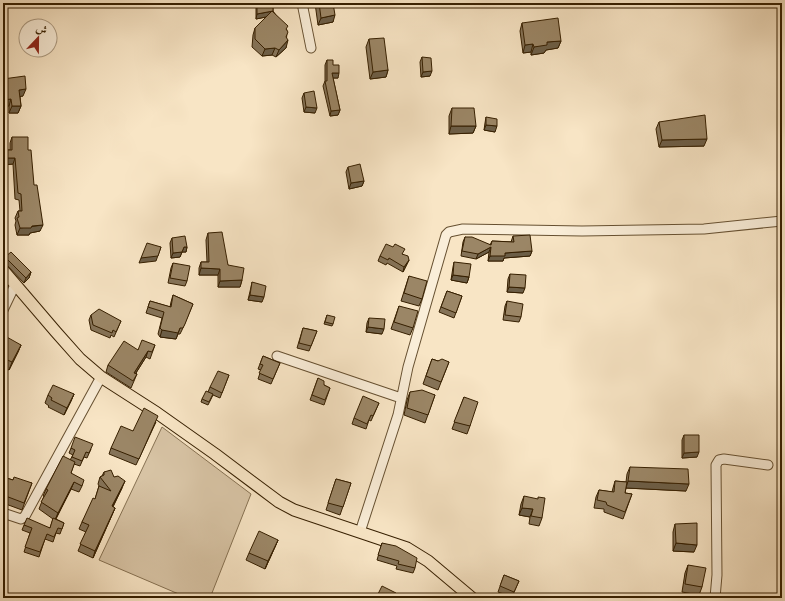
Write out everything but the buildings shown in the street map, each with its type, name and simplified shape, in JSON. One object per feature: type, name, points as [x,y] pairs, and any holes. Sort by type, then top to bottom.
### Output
[{"type":"main road","points":[[3,270],[80,359],[101,377],[209,449],[286,506],[400,545],[418,554],[472,598]]},
{"type":"street","points":[[302,3],[311,48]]},
{"type":"street","points":[[360,532],[398,415],[401,398],[446,235],[451,230],[589,231],[704,229],[782,221]]},
{"type":"street","points":[[3,310],[15,285]]},
{"type":"street","points":[[277,356],[401,398]]},
{"type":"street","points":[[3,513],[21,519],[24,518],[101,377]]},
{"type":"street","points":[[715,598],[717,575],[716,466],[719,460],[724,459],[768,465]]},
{"type":"shaded area","points":[[162,427],[251,494],[210,598],[188,598],[99,560]]}]
